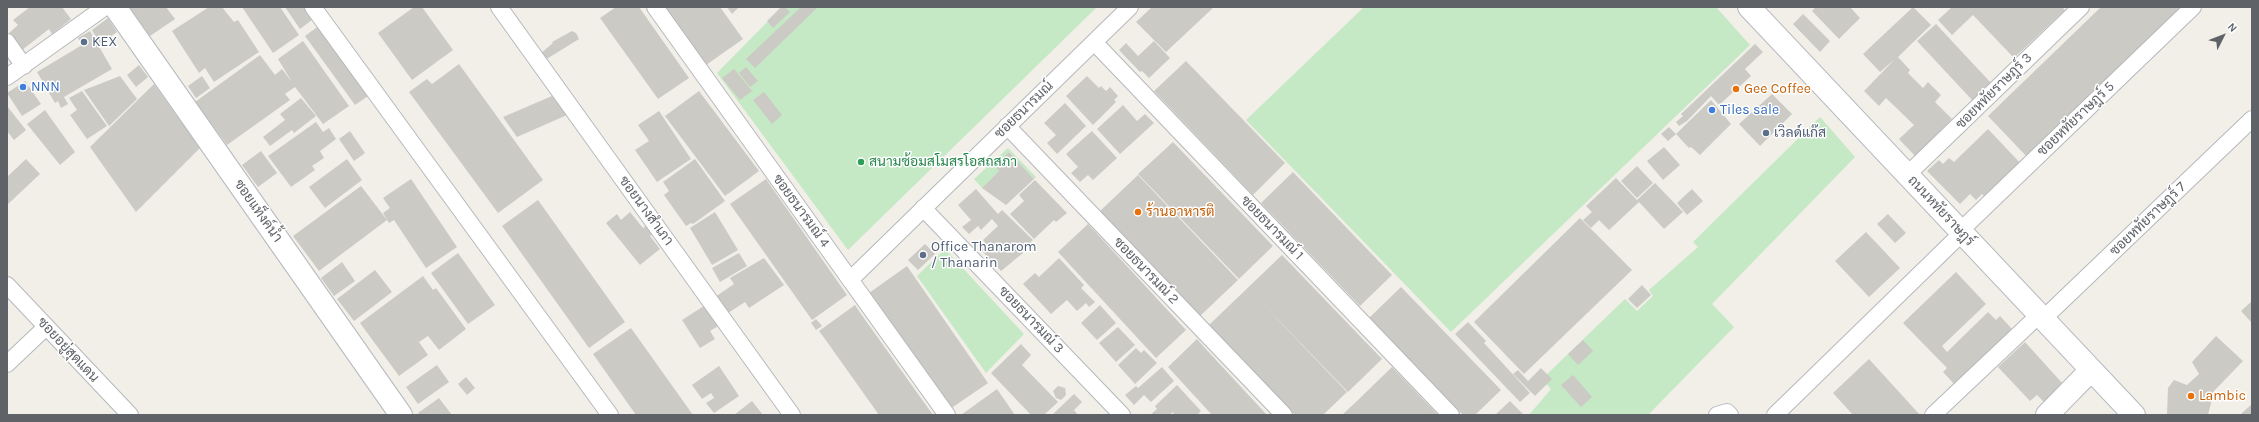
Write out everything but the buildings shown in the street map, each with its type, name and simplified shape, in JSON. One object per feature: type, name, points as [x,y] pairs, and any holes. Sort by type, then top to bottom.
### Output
[{"type":"street","points":[[7,77],[105,7]]},
{"type":"street","name":"ซอยแท็งค์น้ำ","points":[[115,7],[401,415]]},
{"type":"street","points":[[313,7],[610,415]]},
{"type":"street","name":"ซอยนางสำเภา","points":[[499,7],[792,415]]},
{"type":"street","name":"ซอยธนารมณ์ 4","points":[[655,7],[947,415]]},
{"type":"street","name":"ซอยธนารมณ์","points":[[850,280],[1130,7]]},
{"type":"street","name":"ถนนหทัยราษฎร์","points":[[1749,7],[2134,415]]},
{"type":"street","name":"ซอยหทัยราษฎร์ 3","points":[[1907,175],[2081,7]]},
{"type":"street","name":"ซอยหทัยราษฎร์ 5","points":[[1775,415],[2193,7]]},
{"type":"street","points":[[7,42],[24,66]]},
{"type":"street","name":"ซอยธนารมณ์ 1","points":[[1094,42],[1451,415]]},
{"type":"street","name":"ซอยหทัยราษฎร์ 7","points":[[1933,415],[2041,317],[2252,119]]},
{"type":"street","name":"ซอยธนารมณ์ 2","points":[[1007,126],[1284,415]]},
{"type":"street","name":"ซอยธนารมณ์ 3","points":[[923,208],[1122,415]]},
{"type":"street","name":"ซอยอยู่สุดแดน","points":[[7,285],[130,415]]},
{"type":"street","points":[[7,364],[46,327]]},
{"type":"street","points":[[2047,415],[2091,370]]},
{"type":"street","points":[[1717,415],[1727,412],[1730,415]]},
{"type":"green space","name":"สนามซ้อมสโมสรโอสถสภา","points":[[782,7],[1097,7],[848,250],[717,73]]},
{"type":"green space","points":[[1364,7],[1716,7],[1750,45],[1451,332],[1246,120]]},
{"type":"green space","points":[[1820,117],[1855,157],[1712,304],[1734,327],[1648,415],[1529,415],[1551,389],[1542,379],[1625,299],[1637,311],[1653,296],[1649,290],[1698,247],[1693,242]]},
{"type":"green space","points":[[1008,148],[1036,177],[1034,179],[1009,152],[995,165],[999,171],[982,188],[974,179]]},
{"type":"green space","points":[[945,249],[1024,334],[986,373],[917,276]]},
{"type":"place","name":"KEX","points":[[84,42]]},
{"type":"place","name":"NNN","points":[[23,87]]},
{"type":"place","name":"Gee Coffee","points":[[1736,89]]},
{"type":"place","name":"Tiles sale","points":[[1712,110]]},
{"type":"place","name":"เวิลด์แก๊ส","points":[[1766,133]]},
{"type":"place","name":"สนามซ้อมสโมสรโอสถสภา","points":[[861,162]]},
{"type":"place","name":"ร้านอาหารติ","points":[[1138,212]]},
{"type":"place","name":"Office Thanarom / Thanarin","points":[[923,255]]},
{"type":"place","name":"Lambic","points":[[2191,396]]}]
